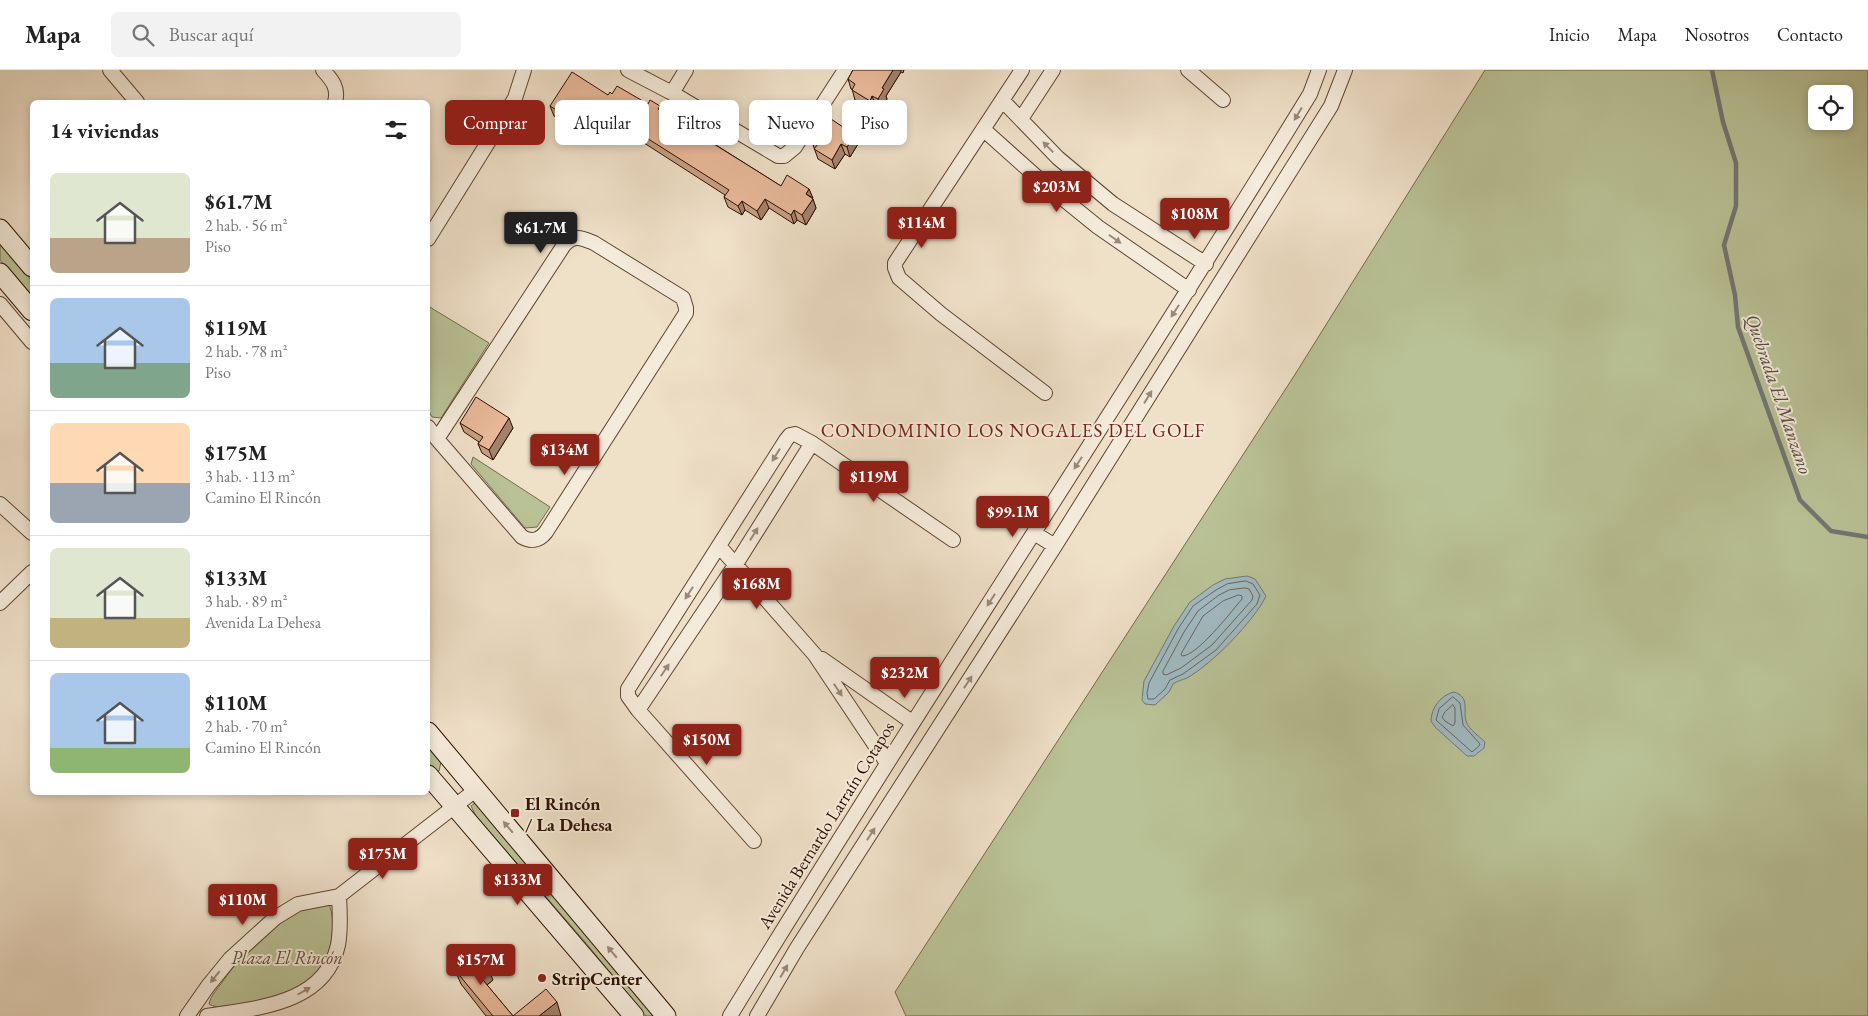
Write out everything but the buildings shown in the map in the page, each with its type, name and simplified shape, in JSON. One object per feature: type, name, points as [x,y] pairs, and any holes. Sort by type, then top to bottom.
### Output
[{"type":"street","points":[[110,70],[135,100]]},
{"type":"street","points":[[323,70],[335,86],[336,100]]},
{"type":"street","points":[[430,236],[515,98],[524,70]]},
{"type":"street","points":[[628,70],[672,93],[778,156],[784,156],[795,148],[845,70]]},
{"type":"street","points":[[672,93],[686,70]]},
{"type":"street","points":[[1022,70],[895,263],[895,268],[899,278],[941,314],[1044,393]]},
{"type":"street","points":[[1021,119],[1053,70]]},
{"type":"street","points":[[1188,70],[1223,100]]},
{"type":"street","name":"Avenida Bernardo Larraín Cotapos","points":[[730,1016],[912,722],[1206,264],[1310,94],[1320,70]]},
{"type":"street","points":[[757,1016],[820,912],[1055,546],[1331,106],[1345,70]]},
{"type":"street","points":[[1310,94],[1331,106]]},
{"type":"street","points":[[1003,101],[1058,158],[1113,204],[1206,264]]},
{"type":"street","points":[[983,129],[1040,180],[1098,227],[1189,290]]},
{"type":"street","points":[[0,229],[30,265]]},
{"type":"street","points":[[430,429],[437,439],[522,537],[532,540],[540,538],[546,532],[686,313],[683,298],[594,243],[580,237],[572,238],[564,244],[437,439]]},
{"type":"street","points":[[0,273],[30,309]]},
{"type":"street","points":[[0,304],[30,340]]},
{"type":"street","points":[[754,841],[638,710],[628,696],[628,689],[788,437],[795,434],[812,443],[953,540]]},
{"type":"street","points":[[638,710],[736,564],[812,443]]},
{"type":"street","points":[[0,504],[30,531]]},
{"type":"street","points":[[1034,532],[1055,546]]},
{"type":"street","points":[[719,546],[815,655],[887,763]]},
{"type":"street","points":[[0,603],[30,574]]},
{"type":"street","points":[[815,655],[912,722]]},
{"type":"street","points":[[430,734],[666,1016]]},
{"type":"street","points":[[430,777],[634,1016]]},
{"type":"street","points":[[187,1016],[230,959],[275,918],[308,900],[339,896],[477,789]]},
{"type":"street","points":[[830,854],[850,867]]},
{"type":"street","points":[[207,1016],[272,1005],[292,998],[317,983],[330,967],[338,945],[340,931],[339,896]]},
{"type":"street","points":[[801,899],[820,912]]},
{"type":"green space","points":[[1485,70],[1868,70],[1868,1016],[906,1016],[895,992],[1294,376]]},
{"type":"green space","points":[[0,243],[30,279],[30,296],[0,260]]},
{"type":"green space","points":[[430,307],[489,343],[441,418],[432,417],[430,414]]},
{"type":"green space","points":[[473,457],[550,507],[537,527],[525,528],[471,464]]},
{"type":"green space","points":[[430,748],[441,762],[439,771],[431,769]]},
{"type":"green space","points":[[475,803],[483,807],[657,1016],[646,1016],[476,816],[471,806]]},
{"type":"green space","name":"Plaza El Rincón","points":[[329,904],[333,923],[329,951],[322,965],[313,976],[288,992],[274,997],[225,1007],[209,1004],[213,995],[231,970],[268,930],[302,908]]},
{"type":"water","points":[[1247,576],[1255,579],[1266,596],[1252,617],[1208,663],[1187,678],[1173,684],[1169,692],[1155,705],[1145,704],[1142,700],[1144,681],[1174,626],[1190,602],[1213,585],[1225,579]]},
{"type":"water","points":[[1454,692],[1459,694],[1464,700],[1467,724],[1485,742],[1484,748],[1474,756],[1467,756],[1435,727],[1431,721],[1433,711],[1441,699]]},
{"type":"waterway","name":"Quebrada El Manzano","points":[[1712,70],[1723,122],[1736,163],[1736,206],[1724,245],[1735,295],[1738,327],[1800,500],[1831,531],[1868,537]]},
{"type":"place","name":"El Rincón / La Dehesa","points":[[515,813]]},
{"type":"place","name":"StripCenter","points":[[542,978]]},
{"type":"district","name":"CONDOMINIO LOS NOGALES DEL GOLF","points":[[1013,430]]}]
